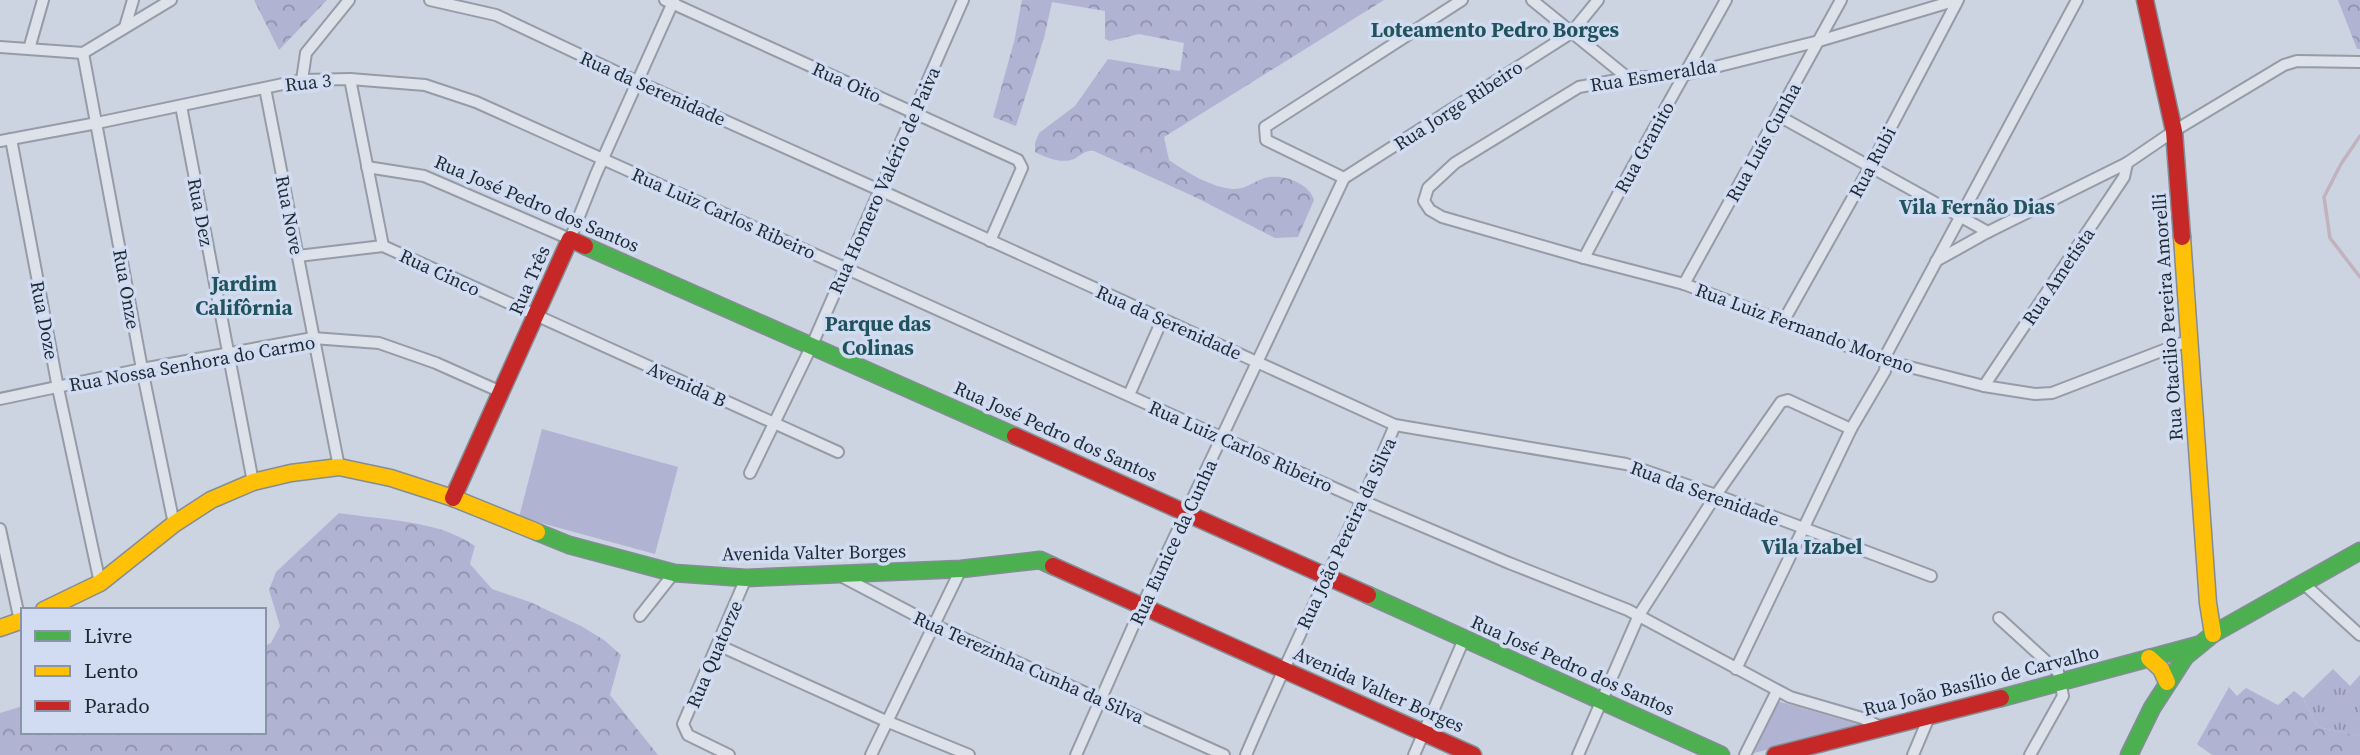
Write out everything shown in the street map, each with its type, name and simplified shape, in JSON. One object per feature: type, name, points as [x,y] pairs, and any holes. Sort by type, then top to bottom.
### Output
[{"type":"street","points":[[29,49],[43,0]]},
{"type":"street","points":[[125,27],[133,0]]},
{"type":"street","points":[[0,47],[83,53],[171,0]]},
{"type":"street","points":[[302,80],[306,53],[349,0]]},
{"type":"street","name":"Rua da Serenidade","points":[[430,0],[495,15],[1395,425],[1626,464],[1931,576]]},
{"type":"street","name":"Rua Homero Valério de Paiva","points":[[750,473],[881,191],[963,0]]},
{"type":"street","points":[[1344,178],[1266,141],[1265,127],[1462,0]]},
{"type":"street","points":[[1532,0],[1628,78]]},
{"type":"street","name":"Rua Jorge Ribeiro","points":[[1344,178],[1572,33],[1598,0]]},
{"type":"street","name":"Rua Granito","points":[[1584,258],[1726,0]]},
{"type":"street","name":"Rua Luís Cunha","points":[[1684,284],[1841,0]]},
{"type":"street","name":"Rua Esmeralda","points":[[1424,201],[1424,194],[1436,179],[1455,163],[1579,87],[1628,78],[1683,75],[1819,41],[1957,0]]},
{"type":"street","name":"Rua Rubi","points":[[1783,322],[1870,166],[1957,0]]},
{"type":"street","points":[[1736,669],[1851,429],[1885,371],[1887,353],[2077,0]]},
{"type":"street","name":"Rua Otacilio Pereira Amorelli","points":[[2146,0],[2174,131],[2208,603],[2213,634]]},
{"type":"street","name":"Rua Três","points":[[453,498],[536,317],[670,1]]},
{"type":"street","name":"Rua Oito","points":[[670,1],[1017,160],[1022,168],[990,241]]},
{"type":"street","name":"Rua Onze","points":[[83,53],[174,524]]},
{"type":"street","points":[[1935,261],[2127,163],[2174,131],[2284,65],[2297,61],[2360,62]]},
{"type":"street","points":[[350,79],[383,246]]},
{"type":"street","name":"Rua 3","points":[[265,88],[302,80],[350,79],[425,85],[476,102],[603,159]]},
{"type":"street","points":[[5,140],[265,88]]},
{"type":"street","name":"Rua Nove","points":[[265,88],[339,467]]},
{"type":"street","name":"Rua Dez","points":[[181,106],[253,482]]},
{"type":"street","points":[[1779,116],[1988,232]]},
{"type":"street","name":"Rua Doze","points":[[5,140],[100,583]]},
{"type":"street","name":"Rua Luiz Carlos Ribeiro","points":[[603,159],[1363,501],[1639,615],[1790,697],[1862,718],[1881,727]]},
{"type":"street","name":"Rua Ametista","points":[[1984,386],[2124,177],[2127,163]]},
{"type":"street","name":"Rua José Pedro dos Santos","points":[[367,167],[424,176],[570,239],[1328,576],[1721,755]]},
{"type":"street","name":"Rua Eunice da Cunha","points":[[1076,755],[1142,606],[1344,178]]},
{"type":"street","name":"Rua Luiz Fernando Moreno","points":[[1424,201],[1430,210],[1442,217],[1684,284],[1886,361],[1984,386],[2052,394],[2190,340]]},
{"type":"street","name":"Rua Cinco","points":[[298,256],[383,246],[536,317]]},
{"type":"street","name":"Avenida B","points":[[536,317],[838,452]]},
{"type":"street","points":[[1129,395],[1162,320]]},
{"type":"street","name":"Rua Nossa Senhora do Carmo","points":[[0,399],[142,369],[313,338],[379,343],[436,363],[501,393]]},
{"type":"street","points":[[1578,755],[1639,615],[1716,495],[1784,401],[1788,400],[1851,429]]},
{"type":"street","name":"Rua João Pereira da Silva","points":[[1246,755],[1283,668],[1363,501],[1395,425]]},
{"type":"street","name":"Avenida Valter Borges","points":[[48,608],[100,583],[174,524],[211,500],[253,482],[291,473],[339,467],[391,478],[453,498],[569,545],[674,573],[746,578],[961,569],[1040,560],[1473,755]]},
{"type":"street","points":[[0,529],[21,621],[0,628]]},
{"type":"street","points":[[2129,755],[2167,682],[2185,657],[2198,645],[2360,551]]},
{"type":"street","points":[[871,755],[961,569]]},
{"type":"street","points":[[640,616],[674,573]]},
{"type":"street","name":"Rua Terezinha Cunha da Silva","points":[[836,574],[934,625],[1224,755]]},
{"type":"street","name":"Rua Quatorze","points":[[729,755],[688,735],[683,724],[746,578]]},
{"type":"street","points":[[2303,583],[2360,635]]},
{"type":"street","points":[[1999,618],[2058,671],[2061,682],[2063,696],[2030,755]]},
{"type":"street","points":[[1414,755],[1464,639]]},
{"type":"street","points":[[718,645],[886,721],[969,755]]},
{"type":"street","name":"Rua João Basílio de Carvalho","points":[[1775,755],[2198,645]]},
{"type":"street","points":[[2149,658],[2161,669],[2167,682]]},
{"type":"street","points":[[1745,755],[1777,691]]},
{"type":"street","points":[[1913,755],[1929,717]]},
{"type":"green space","points":[[254,0],[327,0],[279,50]]},
{"type":"green space","points":[[1022,0],[1384,0],[1164,137],[1169,160],[1224,188],[1238,189],[1264,178],[1275,177],[1302,185],[1314,200],[1298,237],[1275,238],[1195,197],[1094,151],[1064,161],[1035,152],[1039,133],[1075,106],[1108,59],[1180,71],[1184,43],[1139,34],[1110,41],[1105,39],[1105,11],[1052,2],[1044,38],[1016,126],[993,117],[1014,42]]},
{"type":"green space","points":[[2338,0],[2360,0],[2360,49],[2357,49]]},
{"type":"green space","points":[[542,429],[678,467],[655,554],[519,517]]},
{"type":"green space","points":[[339,513],[410,522],[461,537],[475,546],[470,564],[492,589],[530,602],[581,626],[604,640],[621,655],[610,695],[658,755],[0,755],[0,713],[21,707],[21,734],[266,734],[266,645],[271,643],[280,626],[269,590],[276,572]]},
{"type":"green space","points":[[2333,669],[2350,686],[2360,675],[2360,736],[2318,727],[2303,698]]},
{"type":"green space","points":[[2229,687],[2237,696],[2246,688],[2278,705],[2294,691],[2303,698],[2318,727],[2360,736],[2360,755],[2212,755],[2197,744]]},
{"type":"green space","points":[[1777,701],[1861,725],[1754,753]]},
{"type":"waterway","points":[[2360,136],[2341,164],[2324,197],[2330,238],[2360,277]]},
{"type":"traffic: fast","points":[[585,246],[1015,436]]},
{"type":"traffic: fast","points":[[537,532],[569,545],[674,573],[746,578],[961,569],[1040,560],[1053,566]]},
{"type":"traffic: fast","points":[[2129,755],[2152,708],[2185,657],[2213,634],[2360,551]]},
{"type":"traffic: fast","points":[[1368,595],[1721,755]]},
{"type":"traffic: fast","points":[[2001,698],[2198,645]]},
{"type":"traffic: slow","points":[[2182,237],[2208,603],[2213,634]]},
{"type":"traffic: slow","points":[[48,608],[100,583],[174,524],[211,500],[253,482],[291,473],[339,467],[391,478],[453,498],[537,532]]},
{"type":"traffic: slow","points":[[0,628],[21,621]]},
{"type":"traffic: slow","points":[[2149,658],[2161,669],[2167,682]]},
{"type":"traffic: jam","points":[[2145,0],[2174,131],[2182,237]]},
{"type":"traffic: jam","points":[[453,498],[570,239],[585,246]]},
{"type":"traffic: jam","points":[[1015,436],[1368,595]]},
{"type":"traffic: jam","points":[[1053,566],[1473,755]]},
{"type":"traffic: jam","points":[[1775,755],[2001,698]]},
{"type":"district","name":"Loteamento Pedro Borges","points":[[1495,30]]},
{"type":"district","name":"Vila Fernão Dias","points":[[1977,207]]},
{"type":"district","name":"Jardim Califôrnia","points":[[244,296]]},
{"type":"district","name":"Parque das Colinas","points":[[878,336]]},
{"type":"district","name":"Vila Izabel","points":[[1812,547]]}]
